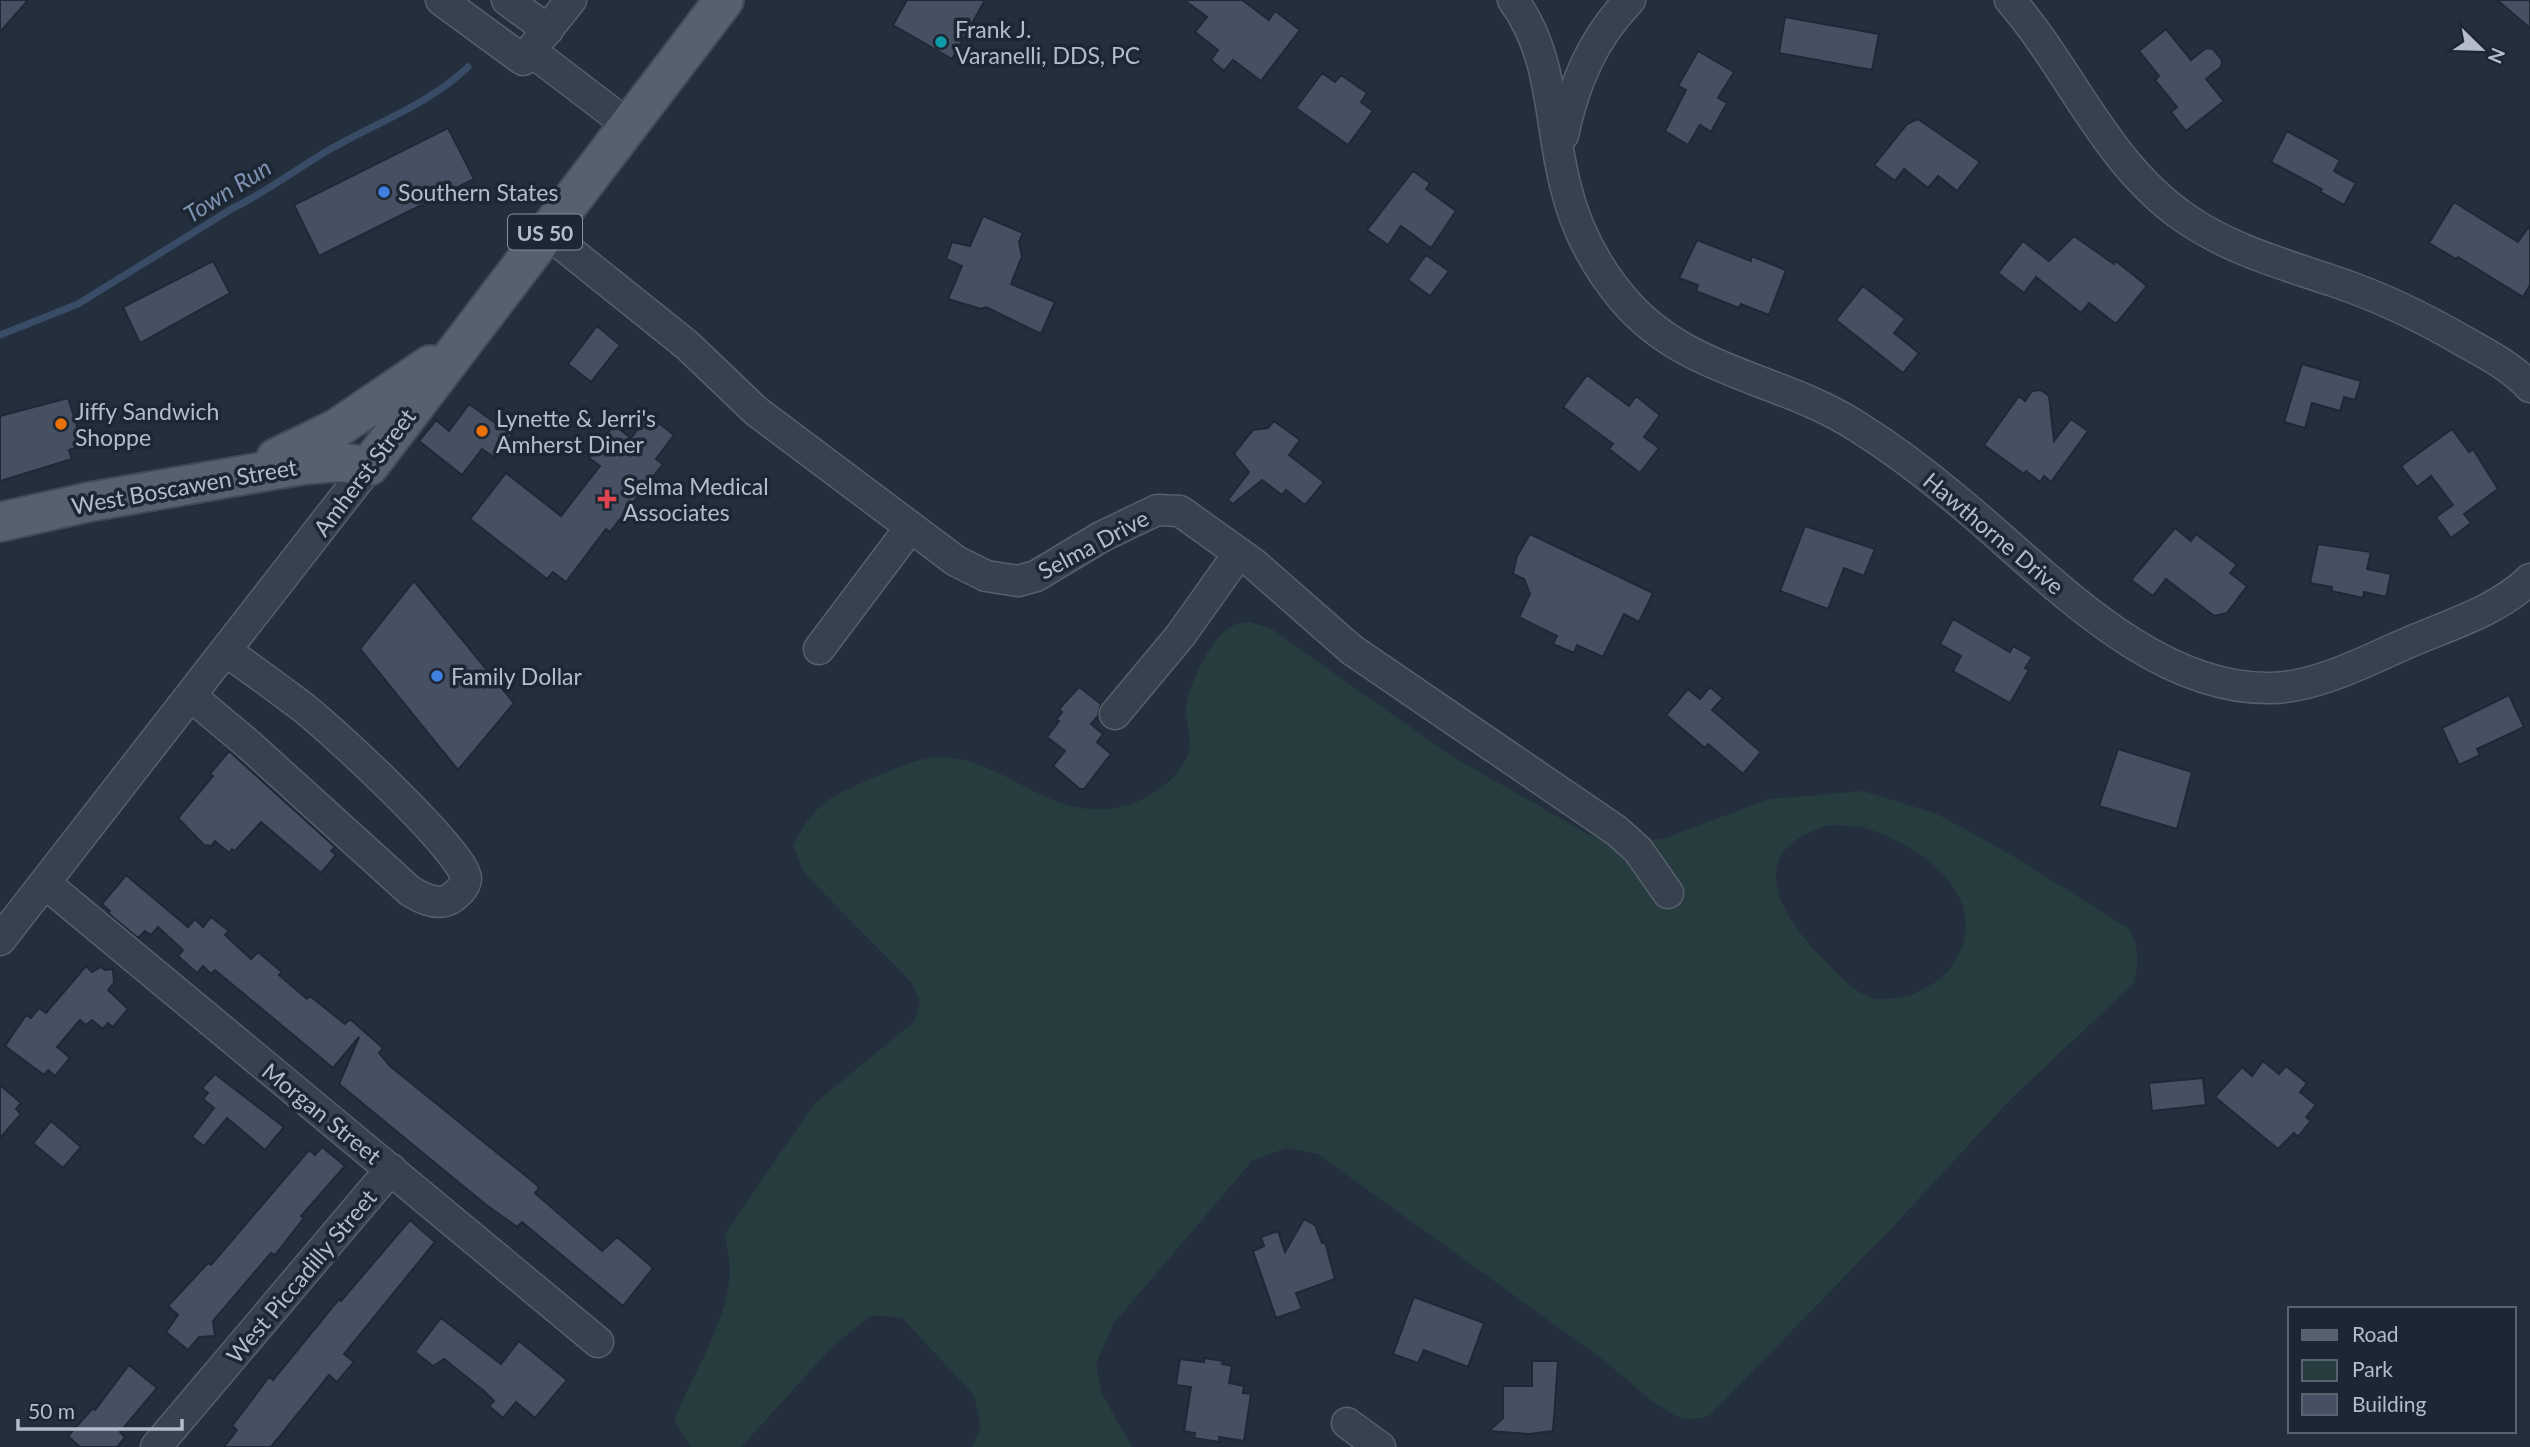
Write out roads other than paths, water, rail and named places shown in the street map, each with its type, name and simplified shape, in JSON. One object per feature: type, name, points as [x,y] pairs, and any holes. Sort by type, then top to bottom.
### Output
[{"type":"main road","name":"Amherst Street","points":[[369,466],[724,0]]},
{"type":"main road","name":"US 50","points":[[236,476],[336,429],[461,343]]},
{"type":"main road","name":"West Boscawen Street","points":[[0,522],[89,502],[236,476],[335,461],[369,466]]},
{"type":"street","points":[[440,0],[534,47],[628,125]]},
{"type":"street","points":[[507,0],[534,47]]},
{"type":"street","points":[[534,47],[571,0]]},
{"type":"street","name":"Hawthorne Drive","points":[[1513,0],[1535,35],[1549,86],[1564,181],[1587,245],[1625,301],[1653,330],[1685,352],[1838,416],[1894,449],[2097,618],[2180,670],[2216,682],[2246,688],[2276,688],[2309,681],[2352,668],[2500,601],[2530,579]]},
{"type":"street","name":"Hawthorne Drive","points":[[1560,149],[1580,74],[1610,21],[1630,0]]},
{"type":"street","points":[[2010,0],[2031,24],[2122,158],[2155,194],[2184,218],[2224,242],[2262,258],[2395,304],[2500,362],[2530,387]]},
{"type":"street","name":"Selma Drive","points":[[546,232],[687,345],[756,411],[910,528],[956,561],[986,576],[1003,580],[1036,576],[1101,537],[1166,509],[1180,510],[1239,553],[1352,650],[1617,831],[1638,850],[1668,893]]},
{"type":"street","name":"Amherst Street","points":[[0,940],[369,466]]},
{"type":"street","points":[[819,649],[910,528]]},
{"type":"street","points":[[1115,714],[1180,636],[1239,553]]},
{"type":"street","points":[[191,696],[410,891],[422,898],[440,902],[448,901],[462,889],[466,878],[463,867],[398,796],[300,704],[226,651]]},
{"type":"street","name":"Morgan Street","points":[[46,884],[598,1342]]},
{"type":"street","name":"West Piccadilly Street","points":[[156,1447],[391,1169]]},
{"type":"street","points":[[1347,1423],[1380,1447]]},
{"type":"waterway","name":"Town Run","points":[[0,335],[78,304],[321,154],[421,102],[468,67]]},
{"type":"place","name":"Frank J. Varanelli, DDS, PC","points":[[941,42]]},
{"type":"place","name":"Southern States","points":[[384,192]]},
{"type":"place","name":"Jiffy Sandwich Shoppe","points":[[61,424]]},
{"type":"place","name":"Lynette & Jerri's Amherst Diner","points":[[482,431]]},
{"type":"place","name":"Selma Medical Associates","points":[[607,499]]},
{"type":"place","name":"Family Dollar","points":[[437,676]]}]
